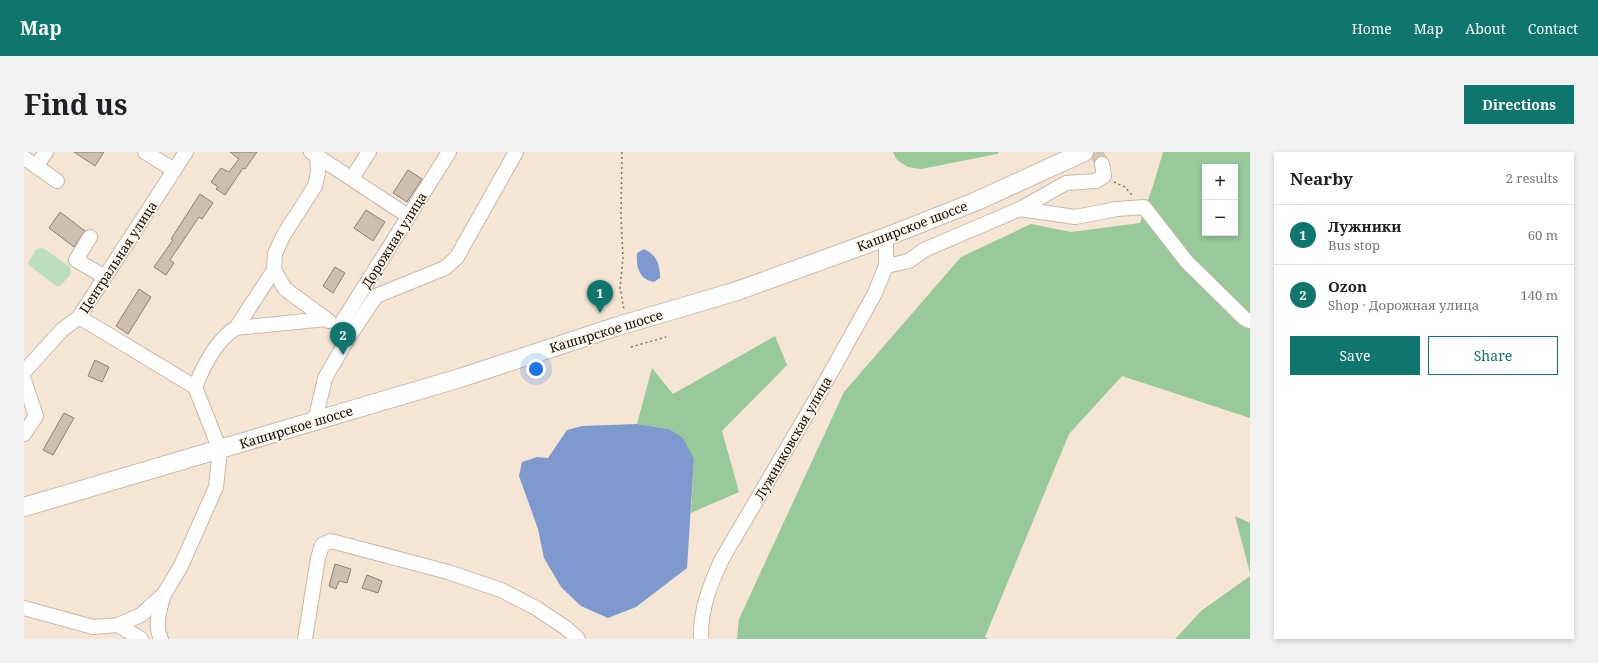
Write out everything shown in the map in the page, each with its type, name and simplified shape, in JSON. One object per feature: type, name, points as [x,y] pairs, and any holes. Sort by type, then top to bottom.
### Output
[{"type":"main road","name":"Каширское шоссе","points":[[24,507],[460,378],[615,327],[737,291],[886,238],[977,201],[1084,152]]},
{"type":"street","points":[[36,166],[46,152]]},
{"type":"street","points":[[145,152],[173,170],[175,157],[173,152]]},
{"type":"street","name":"Центральная улица","points":[[24,372],[61,331],[79,317],[186,152]]},
{"type":"street","points":[[352,178],[369,152]]},
{"type":"street","name":"Дорожная улица","points":[[345,331],[408,216],[449,152]]},
{"type":"street","points":[[315,420],[325,378],[345,331],[376,296],[445,268],[457,257],[516,152]]},
{"type":"street","points":[[314,154],[408,216]]},
{"type":"street","points":[[236,328],[274,270],[275,254],[283,236],[315,186],[318,172],[314,154]]},
{"type":"street","points":[[24,158],[57,181]]},
{"type":"street","points":[[886,266],[909,261],[924,250],[1020,209],[1066,183],[1096,181],[1103,170]]},
{"type":"street","points":[[1020,209],[1075,217],[1117,209],[1144,207],[1187,262],[1245,319],[1250,321]]},
{"type":"street","points":[[90,236],[76,260],[105,277]]},
{"type":"street","name":"Лужниковская улица","points":[[701,639],[704,608],[711,583],[722,559],[816,399],[875,293],[886,266],[886,238]]},
{"type":"street","points":[[274,270],[285,289],[345,331]]},
{"type":"street","points":[[24,608],[92,627],[118,625],[141,615],[164,594],[181,566],[216,487],[220,450],[195,387],[79,317]]},
{"type":"street","points":[[195,387],[202,370],[226,334],[236,328],[326,319]]},
{"type":"street","points":[[24,380],[36,416],[24,434]]},
{"type":"street","points":[[305,639],[318,558],[322,545],[331,542],[448,572],[501,590],[536,608],[566,628],[578,639]]},
{"type":"street","points":[[161,639],[159,635],[158,617],[164,594]]},
{"type":"street","points":[[118,625],[140,639]]},
{"type":"path","points":[[622,152],[621,216],[623,258],[620,287],[624,314]]},
{"type":"path","points":[[1103,170],[1125,187],[1144,207]]},
{"type":"path","points":[[631,347],[666,337]]},
{"type":"green space","points":[[893,152],[999,152],[997,154],[921,169],[908,167],[897,160]]},
{"type":"green space","points":[[1163,152],[1250,152],[1250,418],[1122,376],[1069,434],[985,637],[988,639],[737,639],[739,619],[844,392],[961,257],[1031,224],[1071,232],[1140,223]]},
{"type":"green space","points":[[40,248],[45,249],[70,267],[71,274],[60,286],[56,286],[28,263],[36,250]]},
{"type":"green space","points":[[775,336],[787,365],[722,431],[739,492],[691,513],[694,459],[669,429],[637,424],[652,368],[673,394]]},
{"type":"green space","points":[[1235,516],[1250,523],[1250,573]]},
{"type":"green space","points":[[1250,576],[1250,639],[1175,639],[1201,611]]},
{"type":"water","points":[[644,249],[652,254],[657,261],[660,278],[654,282],[645,278],[638,268],[637,253]]},
{"type":"water","points":[[637,424],[669,429],[683,438],[694,459],[687,568],[636,607],[608,618],[581,606],[561,587],[544,558],[538,529],[519,476],[522,462],[537,457],[548,458],[567,430],[582,426]]},
{"type":"building","points":[[74,152],[104,152],[95,166]]},
{"type":"building","points":[[230,152],[257,152],[245,169],[243,168],[225,195],[216,189],[218,187],[211,182],[221,168],[229,172],[239,159]]},
{"type":"building","points":[[408,170],[422,179],[407,202],[393,193]]},
{"type":"building","points":[[200,194],[213,203],[202,219],[199,217],[170,260],[174,263],[166,275],[154,267],[173,240],[171,239]]},
{"type":"building","points":[[366,210],[385,222],[373,241],[354,228]]},
{"type":"building","points":[[60,212],[85,231],[74,247],[49,228]]},
{"type":"building","points":[[335,267],[345,273],[333,293],[323,286]]},
{"type":"building","points":[[139,289],[151,297],[128,334],[116,326]]},
{"type":"building","points":[[95,360],[109,367],[102,382],[88,376]]},
{"type":"building","points":[[64,413],[74,418],[53,455],[43,450]]},
{"type":"building","points":[[335,564],[351,569],[347,583],[339,581],[336,589],[329,586]]},
{"type":"building","points":[[367,575],[382,581],[378,593],[362,588]]},
{"type":"tunnel","points":[[1096,152],[1102,164]]},
{"type":"place","name":"Лужники","points":[[600,313]]},
{"type":"place","name":"Ozon","points":[[343,355]]}]
